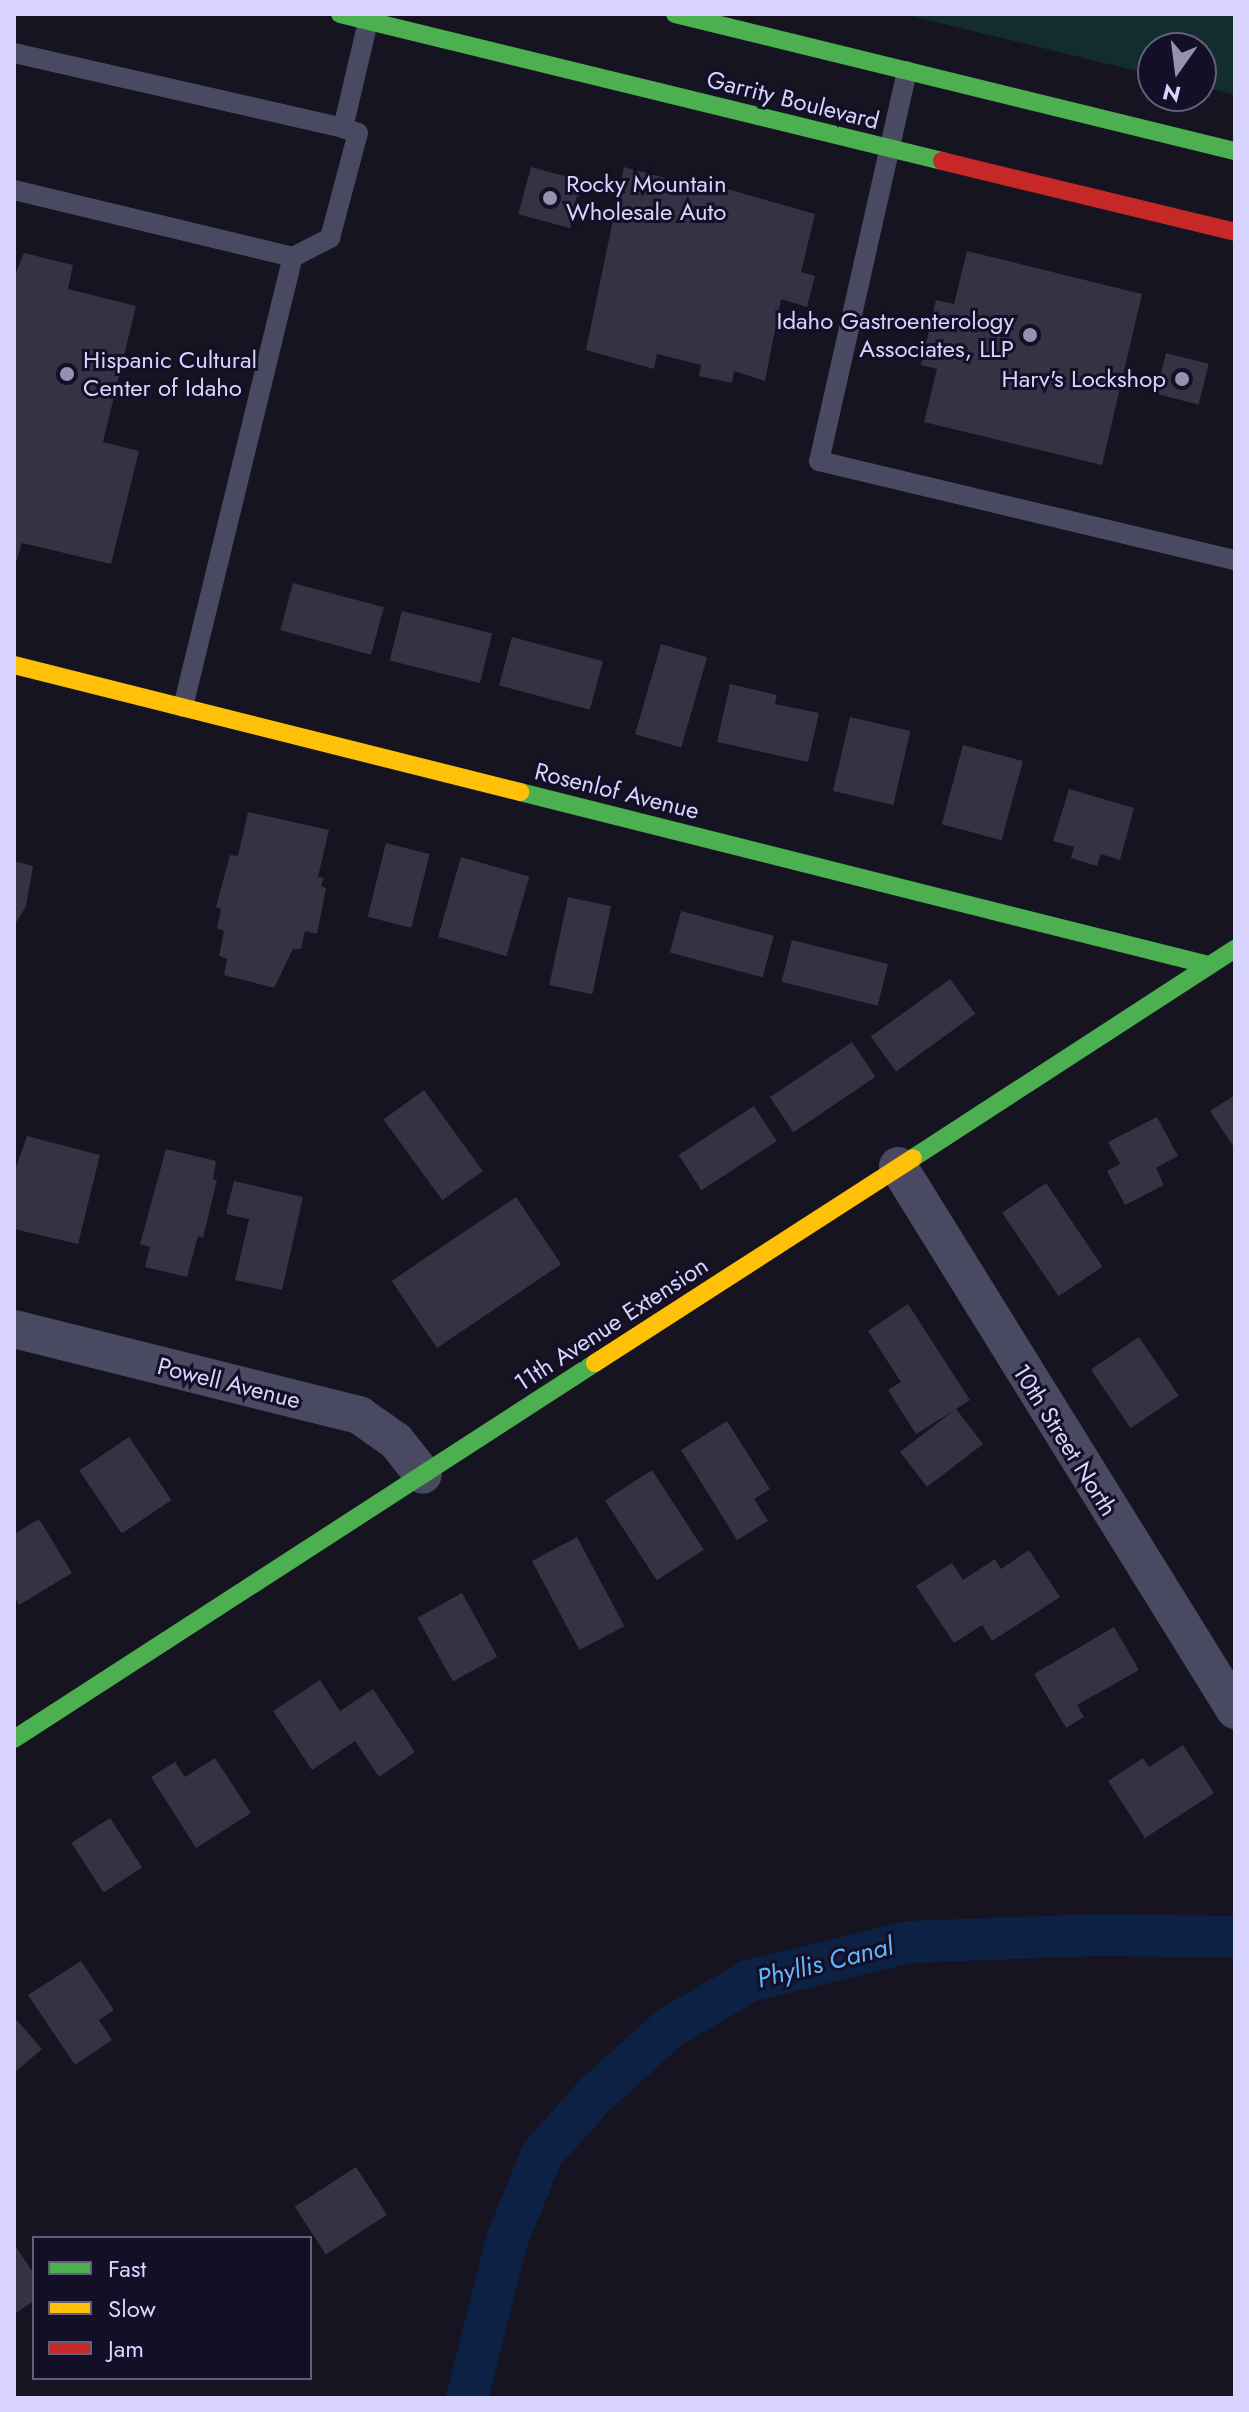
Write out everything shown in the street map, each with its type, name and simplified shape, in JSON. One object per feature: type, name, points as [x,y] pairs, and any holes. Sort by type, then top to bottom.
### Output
[{"type":"street","name":"Garrity Boulevard","points":[[340,14],[1235,232]]},
{"type":"street","points":[[675,14],[1235,151]]},
{"type":"street","name":"Rosenlof Avenue","points":[[14,665],[1208,965]]},
{"type":"street","name":"11th Avenue Extension","points":[[14,1739],[1235,949]]},
{"type":"street","name":"10th Street North","points":[[898,1166],[1235,1710]]},
{"type":"street","name":"Powell Avenue","points":[[14,1329],[359,1415],[396,1441],[423,1475]]},
{"type":"lane","points":[[343,128],[368,21]]},
{"type":"lane","points":[[14,53],[358,133],[330,238],[293,257],[14,190]]},
{"type":"lane","points":[[907,71],[819,461],[1235,560]]},
{"type":"lane","points":[[183,707],[293,257]]},
{"type":"green space","points":[[903,14],[1235,14],[1235,95],[1217,90],[1217,32],[1137,32],[1137,71]]},
{"type":"building","name":"Rocky Mountain Wholesale Auto","points":[[531,167],[583,181],[570,228],[518,214]]},
{"type":"building","points":[[624,167],[691,185],[692,179],[815,214],[801,272],[815,276],[807,307],[781,299],[765,381],[734,371],[732,383],[699,376],[701,365],[657,354],[654,369],[586,350]]},
{"type":"building","name":"Idaho Gastroenterology Associates, LLP","points":[[967,251],[1142,294],[1102,465],[924,422],[937,369],[921,365],[936,300],[954,304]]},
{"type":"building","name":"Hispanic Cultural Center of Idaho","points":[[24,253],[73,265],[68,289],[136,306],[103,442],[139,451],[111,564],[22,543],[14,569],[14,277]]},
{"type":"building","name":"Harv's Lockshop","points":[[1166,353],[1209,364],[1199,404],[1156,394]]},
{"type":"building","points":[[293,583],[384,607],[371,655],[280,630]]},
{"type":"building","points":[[402,611],[492,633],[480,683],[390,660]]},
{"type":"building","points":[[512,637],[603,661],[590,710],[499,685]]},
{"type":"building","points":[[661,644],[707,657],[681,748],[635,734]]},
{"type":"building","points":[[730,684],[777,695],[775,704],[819,713],[808,762],[717,742]]},
{"type":"building","points":[[850,717],[910,731],[893,805],[833,791]]},
{"type":"building","points":[[963,745],[1023,761],[1002,840],[942,824]]},
{"type":"building","points":[[1069,789],[1134,808],[1120,860],[1101,854],[1097,866],[1071,858],[1074,847],[1053,841]]},
{"type":"building","points":[[248,812],[329,830],[318,877],[324,878],[321,886],[326,888],[317,934],[305,931],[301,949],[293,949],[274,988],[224,975],[227,959],[219,956],[224,931],[217,928],[221,909],[216,907],[230,855],[238,856]]},
{"type":"building","points":[[386,843],[430,854],[411,928],[368,917]]},
{"type":"building","points":[[461,857],[529,877],[506,956],[438,937]]},
{"type":"building","points":[[14,861],[33,866],[26,906],[14,926]]},
{"type":"building","points":[[568,897],[611,906],[592,994],[549,985]]},
{"type":"building","points":[[681,911],[774,936],[763,977],[670,953]]},
{"type":"building","points":[[792,940],[888,964],[878,1006],[782,982]]},
{"type":"building","points":[[950,979],[975,1014],[896,1071],[871,1037]]},
{"type":"building","points":[[852,1042],[875,1077],[793,1132],[770,1097]]},
{"type":"building","points":[[424,1090],[483,1171],[442,1200],[384,1119]]},
{"type":"building","points":[[1235,1095],[1235,1149],[1210,1111]]},
{"type":"building","points":[[754,1106],[777,1141],[701,1190],[679,1155]]},
{"type":"building","points":[[1157,1117],[1178,1156],[1156,1168],[1164,1185],[1125,1205],[1107,1171],[1120,1164],[1108,1142]]},
{"type":"building","points":[[27,1136],[100,1155],[78,1244],[14,1229],[14,1173]]},
{"type":"building","points":[[166,1149],[216,1161],[213,1179],[217,1180],[203,1238],[198,1236],[187,1277],[145,1267],[150,1247],[140,1244]]},
{"type":"building","points":[[234,1181],[303,1197],[282,1290],[235,1280],[249,1219],[226,1214]]},
{"type":"building","points":[[1046,1183],[1102,1267],[1059,1296],[1002,1213]]},
{"type":"building","points":[[516,1197],[561,1264],[437,1348],[392,1281]]},
{"type":"building","points":[[908,1304],[970,1400],[956,1409],[983,1444],[927,1487],[900,1452],[953,1411],[916,1434],[888,1390],[901,1382],[868,1331]]},
{"type":"building","points":[[1139,1337],[1179,1396],[1131,1428],[1091,1369]]},
{"type":"building","points":[[727,1421],[770,1489],[754,1499],[768,1521],[737,1540],[681,1450]]},
{"type":"building","points":[[129,1437],[171,1500],[122,1534],[79,1471]]},
{"type":"building","points":[[652,1470],[704,1550],[657,1580],[605,1500]]},
{"type":"building","points":[[39,1519],[72,1573],[19,1605],[14,1596],[14,1534]]},
{"type":"building","points":[[577,1537],[624,1626],[579,1650],[532,1561]]},
{"type":"building","points":[[1029,1550],[1060,1597],[992,1641],[982,1625],[954,1643],[916,1586],[952,1563],[963,1580],[995,1559],[1001,1569]]},
{"type":"building","points":[[462,1593],[497,1657],[453,1682],[417,1618]]},
{"type":"building","points":[[1114,1627],[1139,1670],[1077,1705],[1084,1717],[1066,1728],[1034,1674]]},
{"type":"building","points":[[320,1680],[340,1711],[373,1689],[415,1752],[379,1777],[355,1741],[312,1770],[273,1711]]},
{"type":"building","points":[[1183,1745],[1214,1793],[1145,1838],[1108,1781],[1143,1758],[1149,1767]]},
{"type":"building","points":[[215,1758],[251,1813],[196,1848],[151,1777],[175,1762],[185,1777]]},
{"type":"building","points":[[110,1818],[142,1867],[104,1893],[71,1843]]},
{"type":"building","points":[[81,1961],[114,2010],[99,2020],[112,2040],[75,2065],[28,1995]]},
{"type":"building","points":[[14,2017],[42,2049],[14,2073]]},
{"type":"building","points":[[356,2167],[387,2215],[326,2255],[295,2207]]},
{"type":"building","points":[[14,2244],[32,2271],[32,2302],[14,2314]]},
{"type":"waterway","name":"Phyllis Canal","points":[[467,2398],[507,2240],[542,2154],[597,2093],[669,2028],[749,1981],[909,1942],[1099,1935],[1235,1937]]},
{"type":"traffic: fast","points":[[340,14],[942,161]]},
{"type":"traffic: fast","points":[[675,14],[1235,151]]},
{"type":"traffic: fast","points":[[520,792],[1208,965]]},
{"type":"traffic: fast","points":[[913,1158],[1235,949]]},
{"type":"traffic: fast","points":[[14,1739],[595,1363]]},
{"type":"traffic: slow","points":[[14,665],[520,792]]},
{"type":"traffic: slow","points":[[595,1363],[913,1158]]},
{"type":"traffic: jam","points":[[942,161],[1235,232]]},
{"type":"place","name":"Rocky Mountain Wholesale Auto","points":[[550,198]]},
{"type":"place","name":"Idaho Gastroenterology Associates, LLP","points":[[1030,335]]},
{"type":"place","name":"Hispanic Cultural Center of Idaho","points":[[67,374]]},
{"type":"place","name":"Harv's Lockshop","points":[[1182,379]]}]
